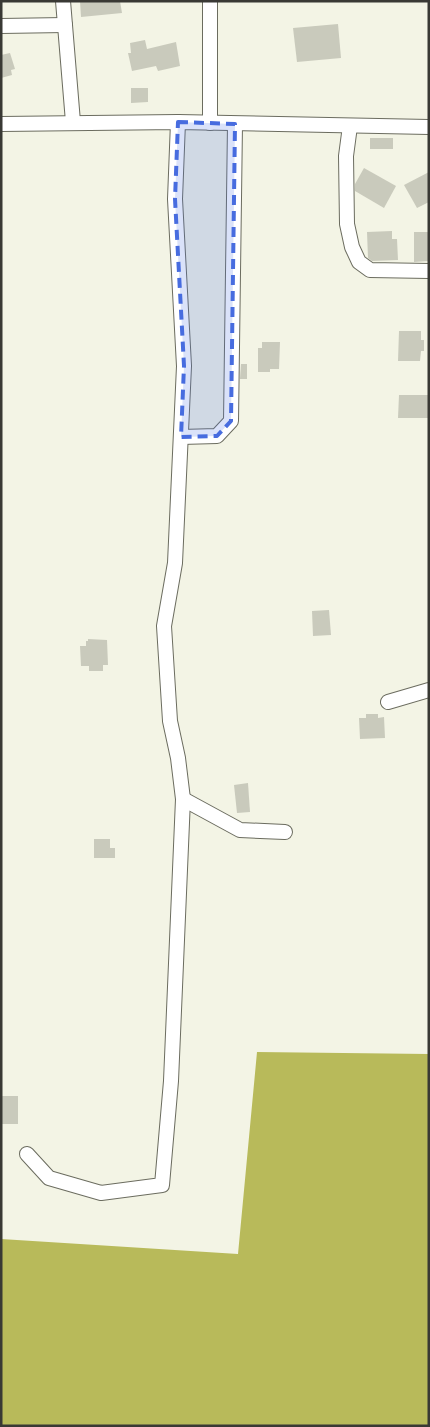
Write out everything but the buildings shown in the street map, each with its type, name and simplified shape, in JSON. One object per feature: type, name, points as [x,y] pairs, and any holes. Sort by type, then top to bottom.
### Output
[{"type":"street","points":[[63,1],[73,122]]},
{"type":"street","points":[[210,1],[210,123]]},
{"type":"street","points":[[1,26],[65,25]]},
{"type":"street","points":[[27,1154],[49,1178],[101,1193],[162,1185],[172,1082],[183,799],[178,758],[170,720],[164,626],[175,564],[184,366],[175,199],[178,122]]},
{"type":"street","points":[[1,124],[178,122],[429,127]]},
{"type":"street","points":[[181,437],[217,436],[231,421],[235,124]]},
{"type":"street","points":[[350,126],[346,156],[347,224],[352,247],[360,262],[370,270],[429,271]]},
{"type":"street","points":[[388,702],[428,688]]},
{"type":"street","points":[[183,799],[240,830],[285,832]]},
{"type":"highlighted area","points":[[178,122],[235,124],[231,421],[217,436],[181,437],[184,366],[175,199]]},
{"type":"shaded area","points":[[257,1052],[429,1054],[429,1426],[1,1426],[1,1239],[238,1254]]}]
